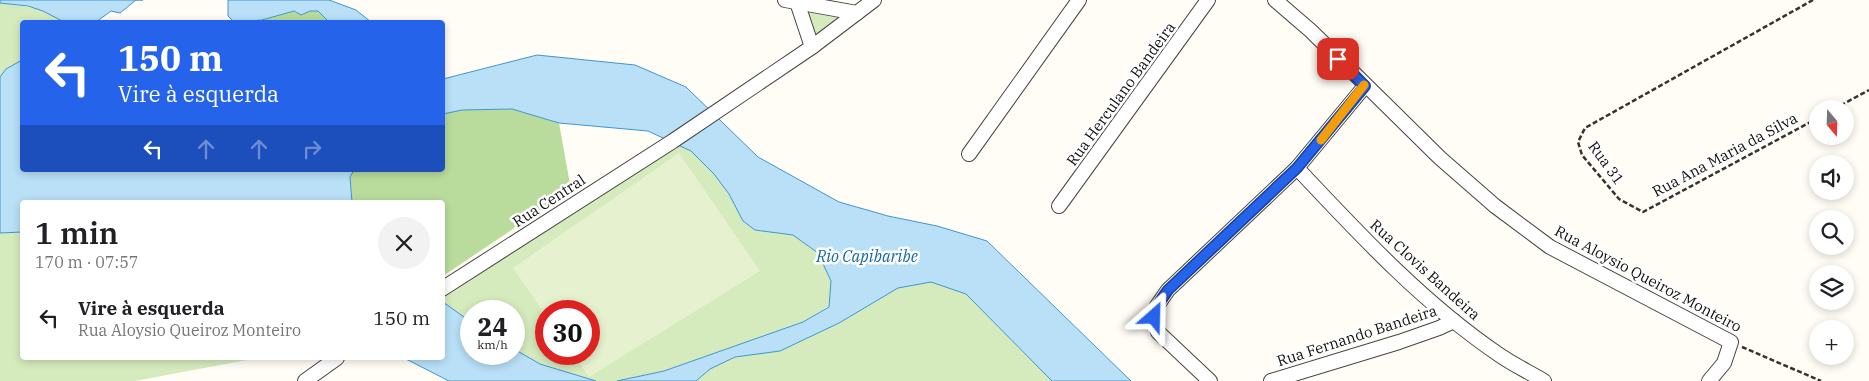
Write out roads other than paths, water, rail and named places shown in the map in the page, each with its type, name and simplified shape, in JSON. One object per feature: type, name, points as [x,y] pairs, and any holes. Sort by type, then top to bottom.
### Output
[{"type":"street","points":[[791,1],[812,47],[874,0]]},
{"type":"street","points":[[970,154],[1079,0]]},
{"type":"street","name":"Rua Herculano Bandeira","points":[[1059,206],[1208,0]]},
{"type":"street","name":"Rua Aloysio Queiroz Monteiro","points":[[1275,0],[1311,32],[1440,158],[1495,206],[1550,247],[1732,342],[1724,363],[1709,381]]},
{"type":"street","points":[[791,1],[857,13]]},
{"type":"street","name":"Rua Central","points":[[448,286],[673,141],[812,47]]},
{"type":"street","points":[[1210,381],[1158,332],[1154,317],[1157,306],[1168,290],[1297,168],[1365,86]]},
{"type":"street","name":"Rua Clovis Bandeira","points":[[1297,168],[1387,260],[1454,321],[1499,355],[1544,381]]},
{"type":"street","name":"Rua Fernando Bandeira","points":[[1271,381],[1415,336],[1454,321]]},
{"type":"street","points":[[304,381],[335,360]]},
{"type":"water","points":[[0,0],[136,0],[120,13],[111,11],[99,20],[60,20],[28,6],[0,3]]},
{"type":"water","points":[[228,0],[329,0],[356,10],[368,20],[327,20],[318,11],[310,11],[301,15],[294,11],[262,20],[232,20],[228,16]]},
{"type":"water","name":"Rio Capibaribe","points":[[537,55],[635,65],[686,87],[758,157],[839,202],[888,216],[937,226],[987,241],[1131,381],[1052,381],[966,294],[931,282],[898,288],[839,323],[780,351],[735,357],[710,369],[696,381],[617,381],[664,371],[803,322],[829,307],[831,281],[818,253],[793,235],[755,230],[743,221],[729,194],[714,174],[691,151],[648,131],[559,123],[512,109],[462,110],[445,114],[445,78]]},
{"type":"water","points":[[20,61],[20,172],[353,172],[350,177],[352,200],[20,200],[20,232],[0,233],[0,77],[6,69]]},
{"type":"water","points":[[445,303],[460,314],[460,365],[525,365],[525,355],[535,361],[535,365],[543,365],[596,381],[449,381],[408,360],[445,360]]}]
